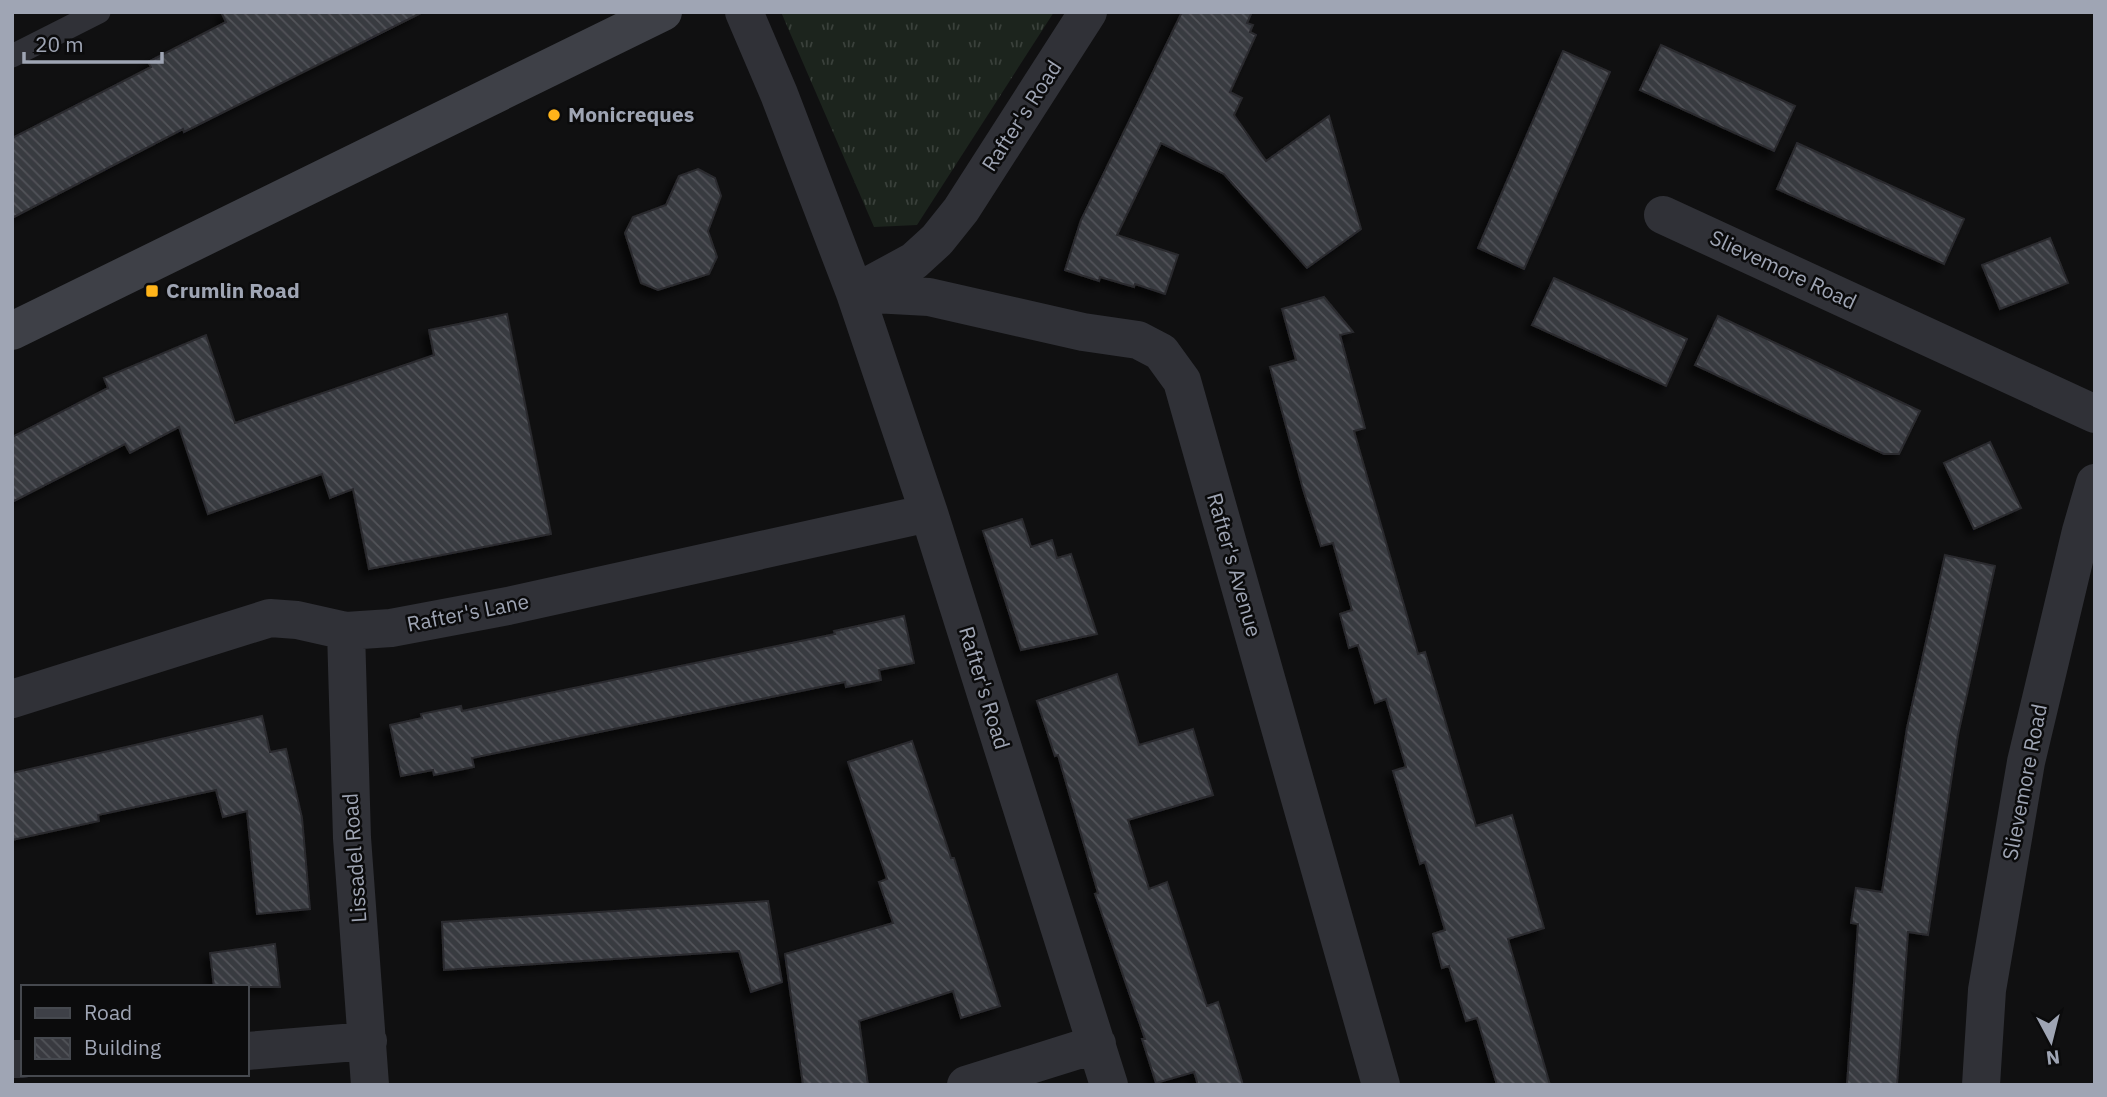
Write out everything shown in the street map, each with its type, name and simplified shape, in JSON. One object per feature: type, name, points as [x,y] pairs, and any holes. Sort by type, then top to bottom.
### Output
[{"type":"main road","points":[[12,331],[663,12]]},
{"type":"street","name":"Rafter's Road","points":[[744,12],[779,94],[855,293],[929,513],[1110,1085]]},
{"type":"street","name":"Rafter's Road","points":[[855,293],[914,261],[937,240],[961,211],[1088,12]]},
{"type":"street","name":"Slievemore Road","points":[[1663,215],[2095,414]]},
{"type":"street","name":"Rafter's Avenue","points":[[855,293],[929,297],[1083,332],[1138,340],[1161,352],[1182,381],[1381,1085]]},
{"type":"street","name":"Slievemore Road","points":[[1981,1085],[1987,990],[2026,762],[2077,544],[2095,483]]},
{"type":"street","name":"Rafter's Lane","points":[[12,699],[270,618],[297,620],[346,631],[391,628],[508,606],[929,513]]},
{"type":"street","name":"Lissadel Road","points":[[346,631],[352,838],[370,1085]]},
{"type":"street","points":[[248,1051],[368,1041]]},
{"type":"street","points":[[966,1085],[1097,1044]]},
{"type":"lane","points":[[12,57],[99,12]]},
{"type":"green space","points":[[781,12],[1054,12],[917,225],[874,227]]},
{"type":"building","points":[[221,12],[423,12],[184,132],[183,129],[12,218],[12,138],[151,67],[148,62],[226,22]]},
{"type":"building","points":[[1182,12],[1252,12],[1247,23],[1253,25],[1250,32],[1256,35],[1230,92],[1242,98],[1234,115],[1266,161],[1329,116],[1361,229],[1307,268],[1224,174],[1161,143],[1117,235],[1178,255],[1165,294],[1100,277],[1099,281],[1065,270],[1081,220]]},
{"type":"building","points":[[1661,45],[1795,106],[1774,151],[1640,90]]},
{"type":"building","points":[[1563,51],[1610,72],[1524,269],[1478,248]]},
{"type":"building","points":[[1797,143],[1964,219],[1944,264],[1777,189]]},
{"type":"building","points":[[698,169],[715,178],[721,196],[708,231],[717,257],[709,274],[658,290],[641,283],[625,233],[633,217],[666,205],[679,176]]},
{"type":"building","points":[[2050,238],[2068,283],[2000,309],[1982,265]]},
{"type":"building","points":[[1554,278],[1687,339],[1666,386],[1532,325]]},
{"type":"building","points":[[1324,297],[1353,332],[1340,335],[1365,428],[1354,431],[1418,654],[1425,652],[1476,826],[1512,815],[1544,928],[1508,939],[1550,1085],[1497,1085],[1477,1018],[1466,1021],[1449,966],[1442,968],[1433,934],[1445,930],[1425,862],[1420,864],[1393,771],[1406,767],[1386,699],[1375,703],[1358,645],[1349,648],[1340,614],[1352,610],[1333,543],[1321,546],[1303,489],[1270,367],[1296,360],[1282,309]]},
{"type":"building","points":[[507,314],[551,534],[369,569],[353,489],[330,498],[322,474],[208,514],[179,427],[130,453],[125,444],[12,502],[12,437],[108,388],[104,378],[206,335],[235,423],[434,355],[429,330]]},
{"type":"building","points":[[1718,316],[1920,411],[1899,454],[1884,454],[1695,365]]},
{"type":"building","points":[[1990,442],[2021,508],[1974,529],[1944,463]]},
{"type":"building","points":[[1022,519],[1031,547],[1052,540],[1057,558],[1071,554],[1097,634],[1021,650],[983,531]]},
{"type":"building","points":[[1945,555],[1995,566],[1958,735],[1928,935],[1908,932],[1897,1085],[1847,1085],[1858,924],[1851,923],[1856,888],[1882,892],[1907,728]]},
{"type":"building","points":[[904,616],[914,663],[879,670],[881,680],[846,687],[845,682],[472,758],[474,767],[434,775],[433,770],[401,776],[390,725],[422,718],[421,714],[461,706],[462,711],[835,634],[834,631]]},
{"type":"building","points":[[1117,674],[1139,745],[1193,729],[1213,795],[1128,820],[1149,889],[1167,882],[1207,1006],[1218,1002],[1243,1085],[1198,1085],[1194,1072],[1156,1083],[1142,1039],[1145,1039],[1095,894],[1098,893],[1058,755],[1055,756],[1037,701]]},
{"type":"building","points":[[262,716],[270,752],[286,749],[302,818],[310,909],[257,914],[247,811],[223,817],[216,790],[98,815],[99,821],[12,840],[12,773]]},
{"type":"building","points":[[912,741],[951,858],[954,858],[1000,1006],[961,1018],[953,991],[859,1021],[868,1085],[803,1085],[785,954],[893,923],[879,882],[887,879],[848,762]]},
{"type":"building","points":[[768,901],[782,982],[751,992],[739,951],[444,970],[442,922]]},
{"type":"building","points":[[275,944],[280,987],[214,985],[210,953]]},
{"type":"place","name":"Monicreques","points":[[554,115]]},
{"type":"place","name":"Crumlin Road","points":[[152,291]]}]
